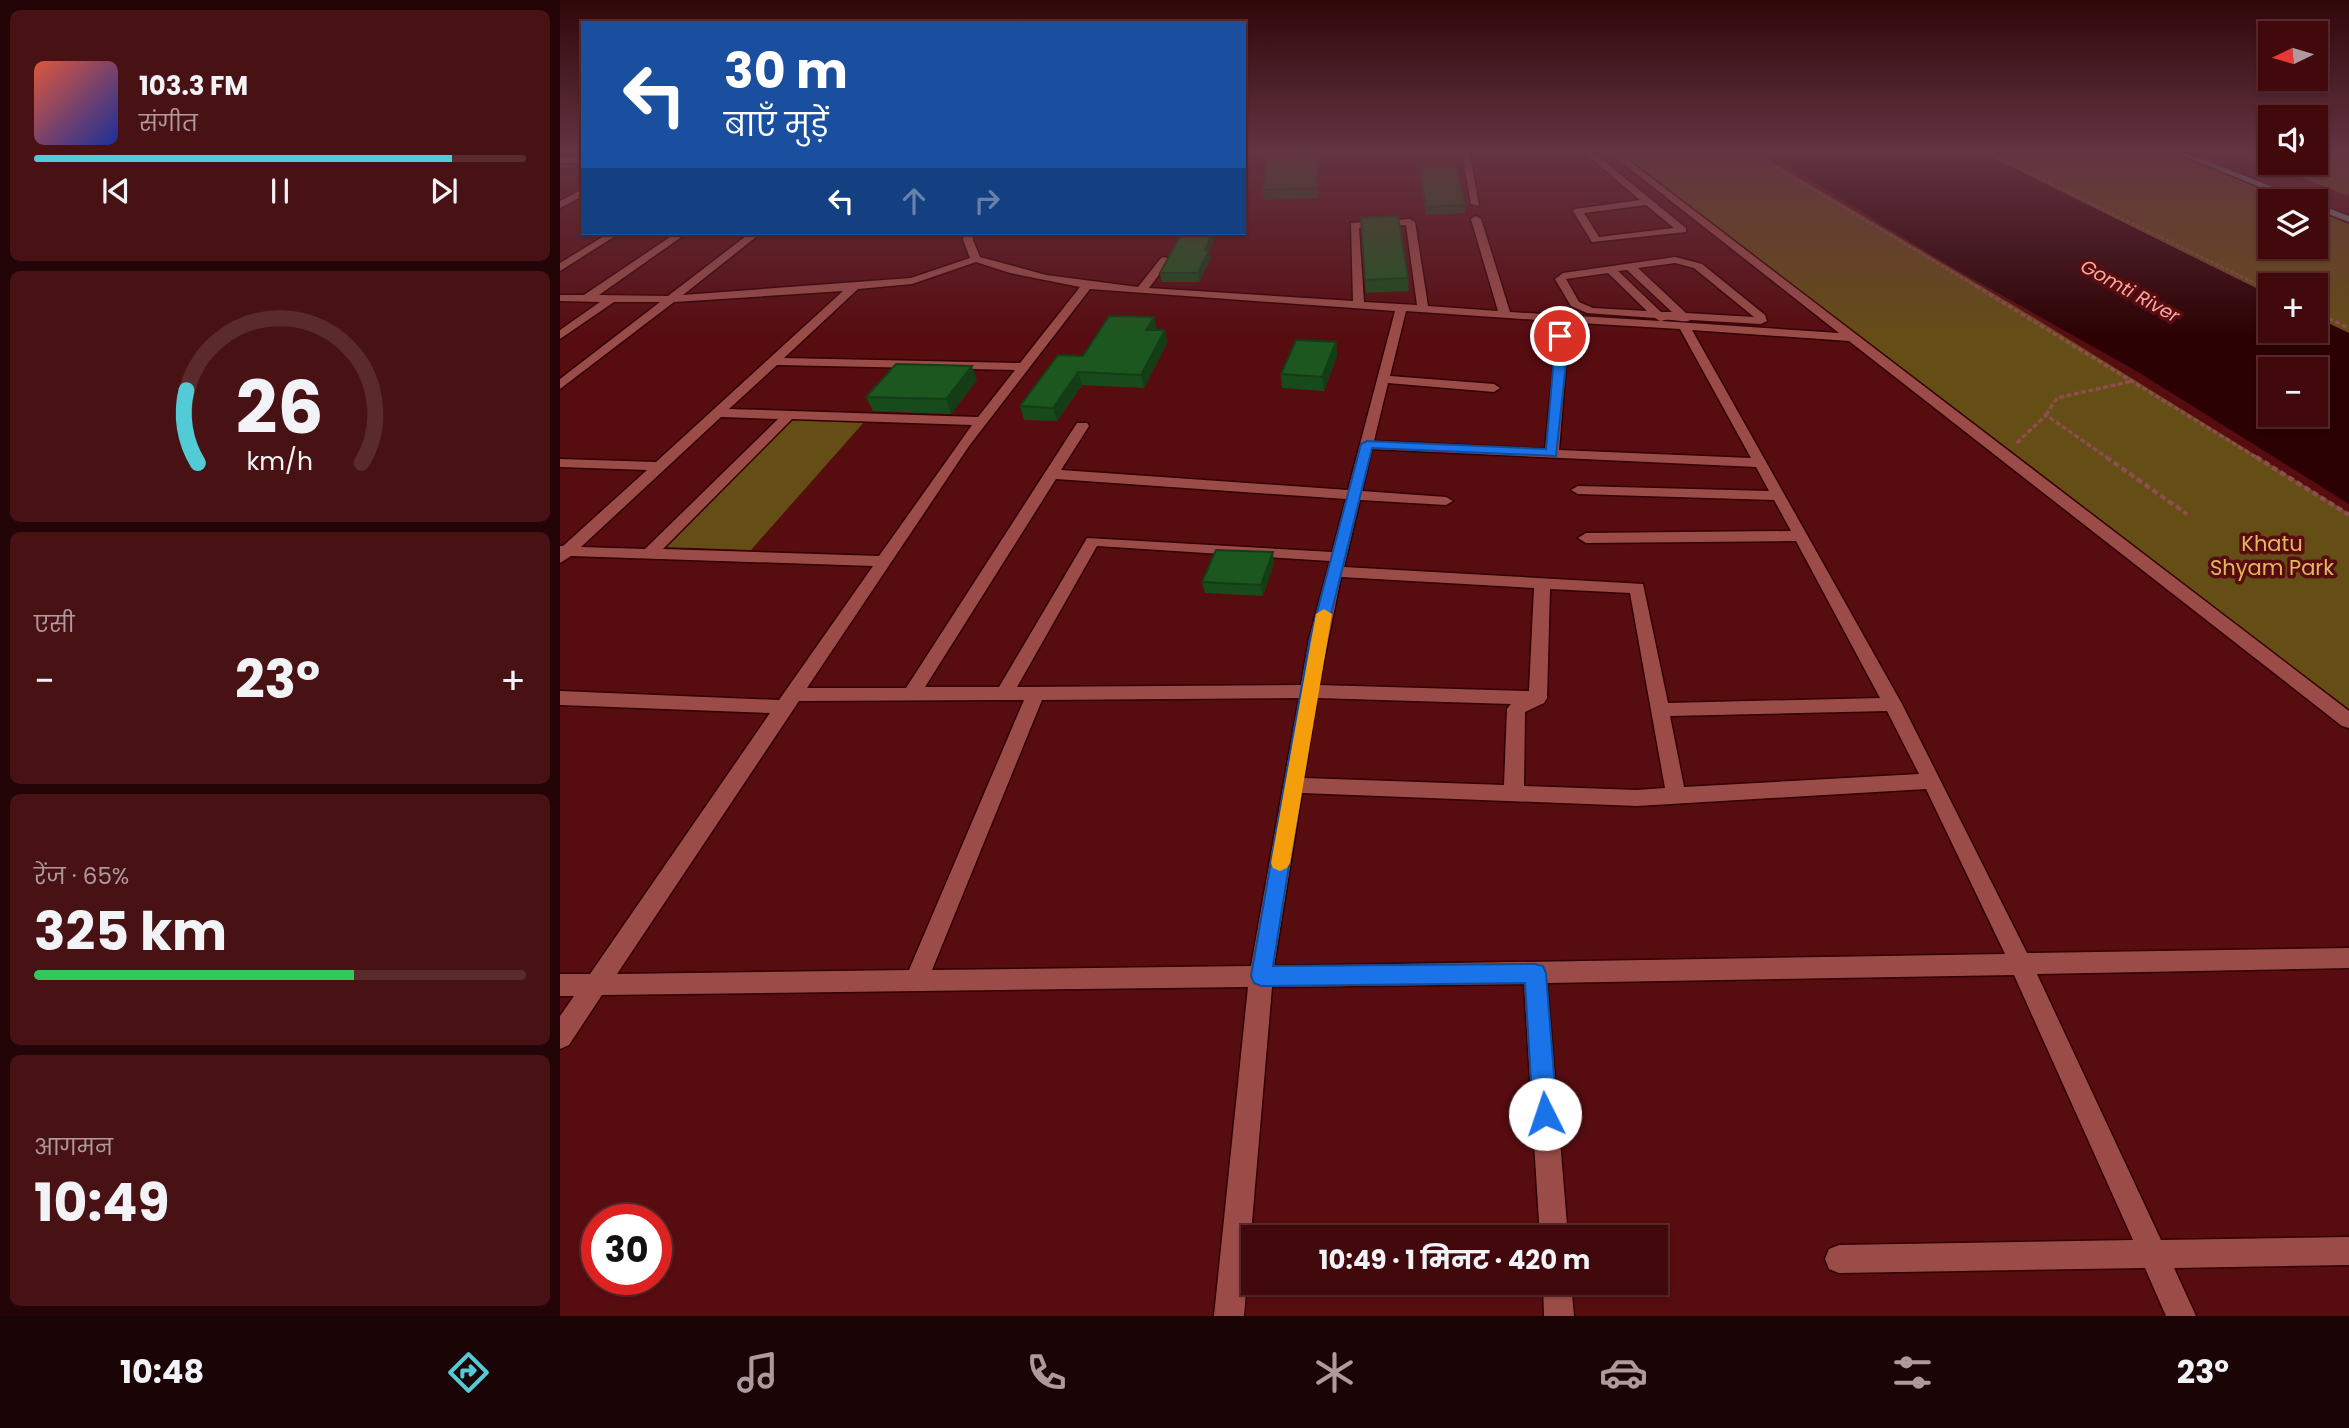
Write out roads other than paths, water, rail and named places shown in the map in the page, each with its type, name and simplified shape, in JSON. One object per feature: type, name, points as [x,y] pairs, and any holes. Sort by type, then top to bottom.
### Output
[{"type":"street","points":[[1580,214],[1596,240],[1682,230],[1663,214]]},
{"type":"street","points":[[1692,214],[2349,721]]},
{"type":"street","points":[[1476,219],[1505,315]]},
{"type":"street","points":[[1359,305],[1354,225],[1410,222],[1423,309]]},
{"type":"street","points":[[560,268],[612,235]]},
{"type":"street","points":[[587,298],[679,235]]},
{"type":"street","points":[[560,385],[753,235]]},
{"type":"street","points":[[969,235],[968,240],[976,259]]},
{"type":"street","points":[[560,298],[673,299],[912,281],[976,259],[1003,269],[1047,279],[1088,284],[1401,308],[1683,324],[1849,337]]},
{"type":"street","points":[[1143,288],[1165,260]]},
{"type":"street","points":[[1675,260],[1698,266],[1761,317],[1761,321],[1683,324],[1658,315],[1591,311],[1575,304],[1560,279],[1563,276],[1610,269],[1675,260]]},
{"type":"street","points":[[1630,267],[1683,324],[1893,704],[2022,964],[2181,1316]]},
{"type":"street","points":[[1610,269],[1658,315],[1683,324]]},
{"type":"street","points":[[560,1037],[982,421],[1088,284]]},
{"type":"street","points":[[562,554],[855,286]]},
{"type":"street","points":[[560,335],[612,298]]},
{"type":"street","points":[[1229,1316],[1261,976],[1309,691],[1318,639],[1401,308]]},
{"type":"street","points":[[1552,453],[1561,354],[1558,318]]},
{"type":"street","points":[[774,361],[1024,367]]},
{"type":"street","points":[[1383,379],[1494,388]]},
{"type":"street","points":[[717,413],[982,421]]},
{"type":"street","points":[[649,554],[788,416]]},
{"type":"street","points":[[910,696],[1082,426]]},
{"type":"street","points":[[1367,444],[1760,463]]},
{"type":"street","points":[[560,463],[659,466]]},
{"type":"street","points":[[1051,474],[1446,501]]},
{"type":"street","points":[[1578,490],[1778,496]]},
{"type":"street","points":[[1586,538],[1800,536]]},
{"type":"street","points":[[1003,695],[1092,541],[1542,583],[1637,588],[1676,795]]},
{"type":"street","points":[[562,554],[884,561]]},
{"type":"street","points":[[1538,698],[1542,583]]},
{"type":"street","points":[[560,698],[789,701],[910,696],[1309,691],[1538,698]]},
{"type":"street","points":[[916,981],[1035,695]]},
{"type":"street","points":[[1514,793],[1516,709],[1538,698]]},
{"type":"street","points":[[1660,710],[1893,704]]},
{"type":"street","points":[[1293,785],[1637,797],[1932,781]]},
{"type":"street","points":[[560,985],[1535,973],[2349,958]]},
{"type":"street","points":[[1535,973],[1552,1225]]},
{"type":"street","points":[[1839,1259],[2349,1251]]},
{"type":"street","points":[[1558,1295],[1559,1316]]},
{"type":"water","name":"Gomti River","points":[[1866,214],[2107,214],[2258,289],[2258,343],[2328,343],[2328,323],[2349,333],[2349,504],[2138,372],[1943,262]]},
{"type":"park label","name":"Khatu Shyam Park","points":[[2272,555]]}]
